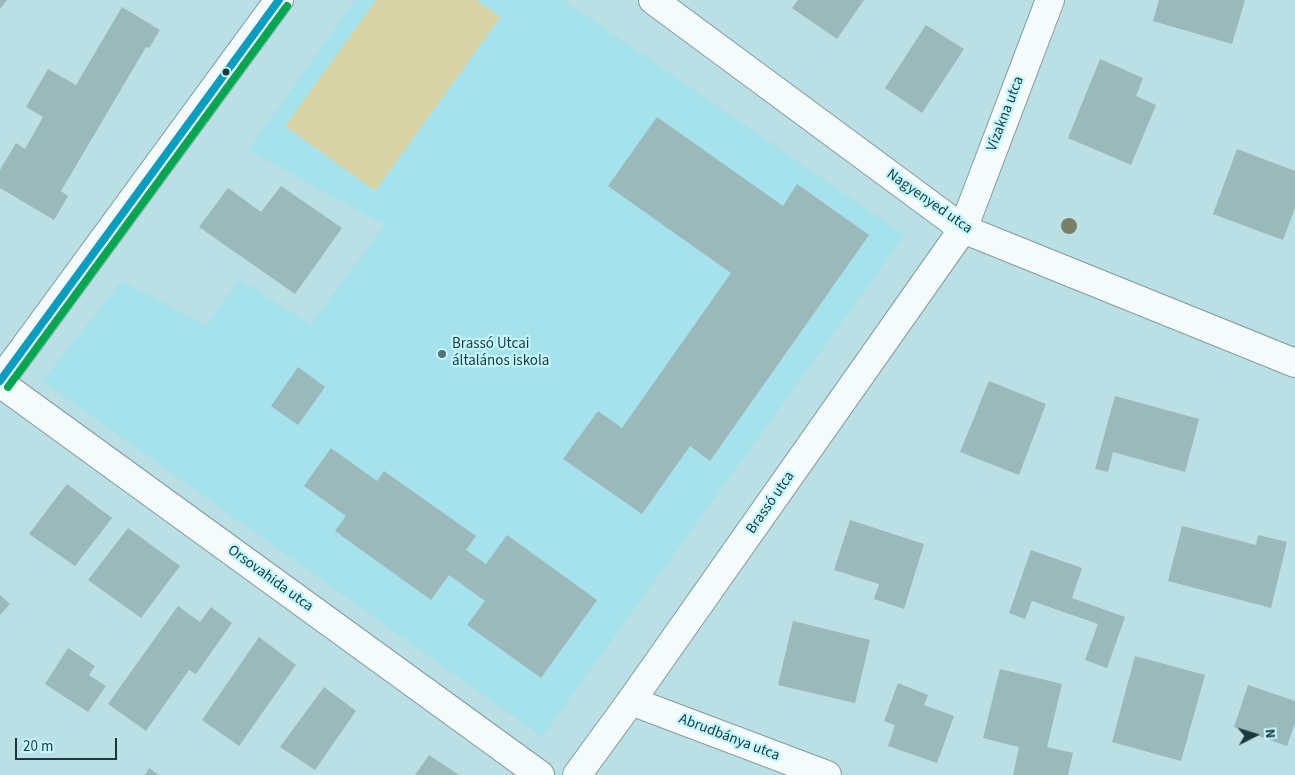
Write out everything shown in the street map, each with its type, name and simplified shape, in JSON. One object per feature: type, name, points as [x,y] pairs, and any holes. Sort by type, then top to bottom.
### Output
[{"type":"street","points":[[0,382],[279,0]]},
{"type":"street","name":"Nagyenyed utca","points":[[653,0],[963,229],[1295,363]]},
{"type":"street","name":"Vízakna utca","points":[[963,229],[1050,0]]},
{"type":"street","name":"Brassó utca","points":[[577,775],[963,229]]},
{"type":"street","name":"Orsovahida utca","points":[[0,382],[540,775]]},
{"type":"street","name":"Abrudbánya utca","points":[[631,701],[826,775]]},
{"type":"shaded area","name":"Brassó Utcai általános iskola","points":[[355,0],[564,0],[905,235],[542,737],[42,381],[122,280],[206,326],[239,279],[311,324],[384,225],[248,150]]},
{"type":"shaded area","points":[[376,0],[476,0],[500,17],[375,191],[285,126]]},
{"type":"building","points":[[0,0],[7,0],[0,9]]},
{"type":"building","points":[[798,0],[864,0],[837,39],[792,8]]},
{"type":"building","points":[[1159,0],[1245,0],[1232,44],[1153,21]]},
{"type":"building","points":[[122,7],[160,30],[149,48],[146,47],[61,191],[68,196],[54,220],[0,188],[0,170],[16,143],[25,149],[43,117],[26,107],[48,69],[76,85]]},
{"type":"building","points":[[926,25],[964,49],[922,113],[885,88]]},
{"type":"building","points":[[1100,59],[1143,78],[1136,96],[1156,105],[1131,165],[1068,138]]},
{"type":"building","points":[[657,117],[783,206],[797,184],[869,235],[710,461],[690,446],[642,514],[563,459],[598,411],[622,428],[731,273],[608,186]]},
{"type":"building","points":[[1237,149],[1295,171],[1295,208],[1283,240],[1213,214]]},
{"type":"building","points":[[281,186],[342,228],[295,294],[199,227],[228,188],[261,212]]},
{"type":"building","points":[[298,367],[325,387],[298,425],[271,406]]},
{"type":"building","points":[[989,381],[1046,404],[1019,475],[960,452]]},
{"type":"building","points":[[1115,396],[1199,419],[1185,472],[1113,452],[1108,472],[1095,469]]},
{"type":"building","points":[[331,448],[377,481],[384,471],[476,536],[466,550],[486,564],[507,535],[597,600],[541,678],[467,625],[485,601],[449,575],[431,600],[335,531],[346,516],[304,486]]},
{"type":"building","points":[[67,484],[112,518],[75,566],[29,534]]},
{"type":"building","points":[[850,520],[924,544],[904,609],[874,599],[879,584],[834,570]]},
{"type":"building","points":[[1182,526],[1256,545],[1258,535],[1287,542],[1271,608],[1168,581]]},
{"type":"building","points":[[128,528],[180,566],[141,618],[88,580]]},
{"type":"building","points":[[1031,550],[1082,568],[1072,598],[1125,617],[1107,668],[1085,660],[1098,624],[1032,601],[1025,619],[1009,613]]},
{"type":"building","points":[[0,595],[10,604],[0,615]]},
{"type":"building","points":[[178,606],[200,622],[211,607],[232,623],[196,674],[189,670],[146,731],[108,704]]},
{"type":"building","points":[[793,621],[870,640],[855,703],[778,685]]},
{"type":"building","points":[[259,637],[296,665],[239,746],[202,720]]},
{"type":"building","points":[[68,648],[95,666],[89,675],[106,686],[88,712],[45,684]]},
{"type":"building","points":[[1135,656],[1205,675],[1181,761],[1112,742]]},
{"type":"building","points":[[1000,669],[1062,684],[1047,747],[1073,753],[1068,775],[1013,775],[1019,747],[983,738]]},
{"type":"building","points":[[898,683],[928,695],[924,705],[954,716],[937,763],[888,746],[895,725],[884,721]]},
{"type":"building","points":[[1248,685],[1295,701],[1295,723],[1287,746],[1234,727]]},
{"type":"building","points":[[324,687],[356,711],[315,770],[280,747]]},
{"type":"building","points":[[429,755],[459,775],[415,775]]},
{"type":"building","points":[[149,768],[159,775],[145,775]]},
{"type":"transit line","points":[[0,381],[279,0]]},
{"type":"transit line","points":[[8,387],[287,6]]},
{"type":"place","name":"Brassó Utcai általános iskola","points":[[442,354]]}]
